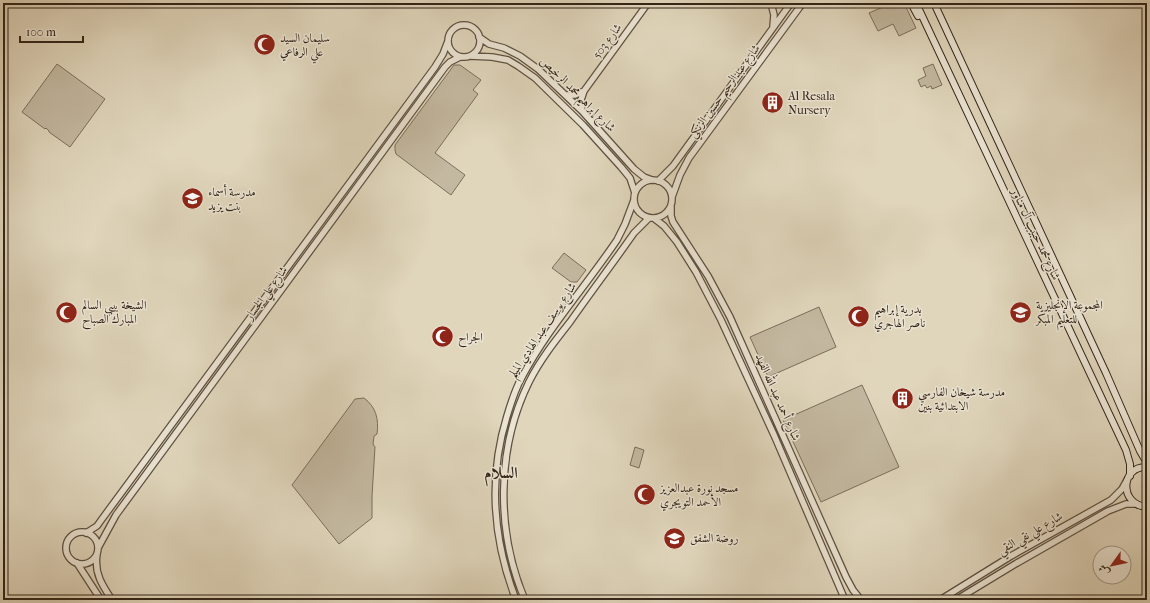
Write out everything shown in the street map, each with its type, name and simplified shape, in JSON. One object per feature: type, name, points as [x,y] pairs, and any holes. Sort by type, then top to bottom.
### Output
[{"type":"main road","points":[[911,3],[931,38],[935,42]]},
{"type":"main road","name":"شارع محمد حبيب آل مناور","points":[[916,3],[1126,450],[1130,464],[1127,492],[1136,504]]},
{"type":"main road","name":"شارع محمد حبيب آل مناور","points":[[934,3],[1106,373],[1140,451],[1147,463]]},
{"type":"main road","points":[[1128,478],[1137,469],[1147,466]]},
{"type":"main road","points":[[1136,504],[1147,507]]},
{"type":"street","name":"شارع 503","points":[[584,91],[648,3]]},
{"type":"street","points":[[771,3],[774,15],[773,29]]},
{"type":"street","name":"شارع عبدالرحيم حسين الزنكي","points":[[655,181],[669,170],[791,3]]},
{"type":"street","name":"شارع عبدالرحيم حسين الزنكي","points":[[672,197],[686,164],[802,4]]},
{"type":"street","points":[[462,25],[467,25],[475,29],[479,37],[479,46],[474,54],[470,56],[460,57],[451,51],[448,41],[450,33],[452,30],[462,25]]},
{"type":"street","name":"شارع إبراهيم محمد الرخيص","points":[[479,37],[489,44],[512,52],[527,60],[582,111],[634,169],[644,177],[655,181]]},
{"type":"street","name":"شارع علي الجسار","points":[[86,533],[100,522],[342,194],[439,60],[448,41]]},
{"type":"street","name":"شارع إبراهيم محمد الرخيص","points":[[470,56],[492,57],[508,60],[524,69],[535,78],[583,125],[621,167],[630,178],[635,193]]},
{"type":"street","name":"شارع علي الجسار","points":[[97,551],[111,523],[348,199],[445,67],[453,60],[460,57]]},
{"type":"street","points":[[566,95],[575,95],[584,91]]},
{"type":"street","points":[[582,111],[581,100],[584,91]]},
{"type":"street","points":[[697,132],[704,138]]},
{"type":"street","points":[[353,178],[356,182],[361,183]]},
{"type":"street","points":[[655,181],[662,183],[669,189],[672,197],[671,206],[666,213],[652,219],[640,213],[634,200],[635,193],[642,184],[655,181]]},
{"type":"street","points":[[342,194],[348,199]]},
{"type":"street","name":"شارع يوسف عبد الهادي الميلم","points":[[517,600],[508,579],[496,526],[495,482],[497,459],[502,433],[511,403],[522,376],[545,340],[617,240],[634,200]]},
{"type":"street","name":"شارع أحمد عبد الله الفهد","points":[[671,206],[672,219],[708,276],[724,305],[846,577],[853,590],[861,600]]},
{"type":"street","name":"شارع يوسف عبد الهادي الميلم","points":[[525,600],[517,579],[504,517],[505,467],[510,435],[518,410],[530,380],[555,341],[634,233],[652,219]]},
{"type":"street","name":"شارع أحمد عبد الله الفهد","points":[[652,219],[664,226],[672,235],[696,272],[732,342],[845,600]]},
{"type":"street","points":[[224,354],[226,358],[230,360]]},
{"type":"street","points":[[218,361],[226,366]]},
{"type":"street","points":[[522,376],[526,380],[530,380]]},
{"type":"street","points":[[518,384],[524,385],[526,388]]},
{"type":"street","points":[[774,436],[782,432]]},
{"type":"street","points":[[777,443],[780,440],[785,439]]},
{"type":"street","name":"شارع علي نقي النقي","points":[[940,600],[1011,556],[1111,500],[1122,489],[1128,478]]},
{"type":"street","points":[[125,488],[127,492],[132,494]]},
{"type":"street","name":"شارع علي نقي النقي","points":[[956,600],[1017,562],[1108,511],[1126,504],[1136,504]]},
{"type":"street","points":[[101,600],[77,563],[67,554],[67,544],[73,535],[77,533],[90,534],[96,540],[97,572],[100,581],[112,600]]},
{"type":"street","points":[[77,563],[86,564],[91,562],[97,551]]},
{"type":"street","points":[[97,595],[102,591],[106,591]]},
{"type":"shaded area","points":[[892,3],[904,3],[916,28],[899,36],[893,24],[878,31],[869,13]]},
{"type":"shaded area","points":[[57,64],[105,99],[70,147],[49,132],[46,128],[45,129],[22,112]]},
{"type":"shaded area","points":[[933,64],[942,85],[932,89],[931,86],[927,88],[925,85],[921,87],[918,80],[926,76],[923,68]]},
{"type":"shaded area","points":[[454,65],[460,65],[481,80],[473,90],[478,94],[435,153],[465,175],[451,195],[396,154],[395,145]]},
{"type":"shaded area","points":[[564,253],[586,270],[577,282],[571,282],[552,268]]},
{"type":"shaded area","points":[[819,307],[836,347],[768,377],[750,337]]},
{"type":"shaded area","points":[[862,385],[899,467],[821,502],[783,420]]},
{"type":"shaded area","points":[[364,398],[374,409],[378,423],[377,434],[374,436],[373,444],[375,447],[372,518],[339,544],[292,485],[355,399]]},
{"type":"shaded area","points":[[635,447],[644,450],[639,468],[630,465]]},
{"type":"place","name":"سليمان السيد علي الرفاعي","points":[[264,45]]},
{"type":"place","name":"Al Resala Nursery","points":[[773,103]]},
{"type":"place","name":"مدرسة أسماء بنت يزيد","points":[[192,199]]},
{"type":"place","name":"الشيخة بيبي السالم المبارك الصباح","points":[[67,312]]},
{"type":"place","name":"المجموعة الإنجليزية للتعليم المبكر","points":[[1020,312]]},
{"type":"place","name":"بدرية إبراهيم ناصر الهاجري","points":[[859,316]]},
{"type":"place","name":"الجراح","points":[[443,337]]},
{"type":"place","name":"مدرسة شيخان الفارسي الابتدائية بنين","points":[[903,399]]},
{"type":"place","name":"مسجد نورة عبدالعزيز الأحمد التويجري","points":[[645,495]]},
{"type":"place","name":"روضة الشفق","points":[[674,538]]},
{"type":"district","name":"السلام","points":[[501,472]]}]
